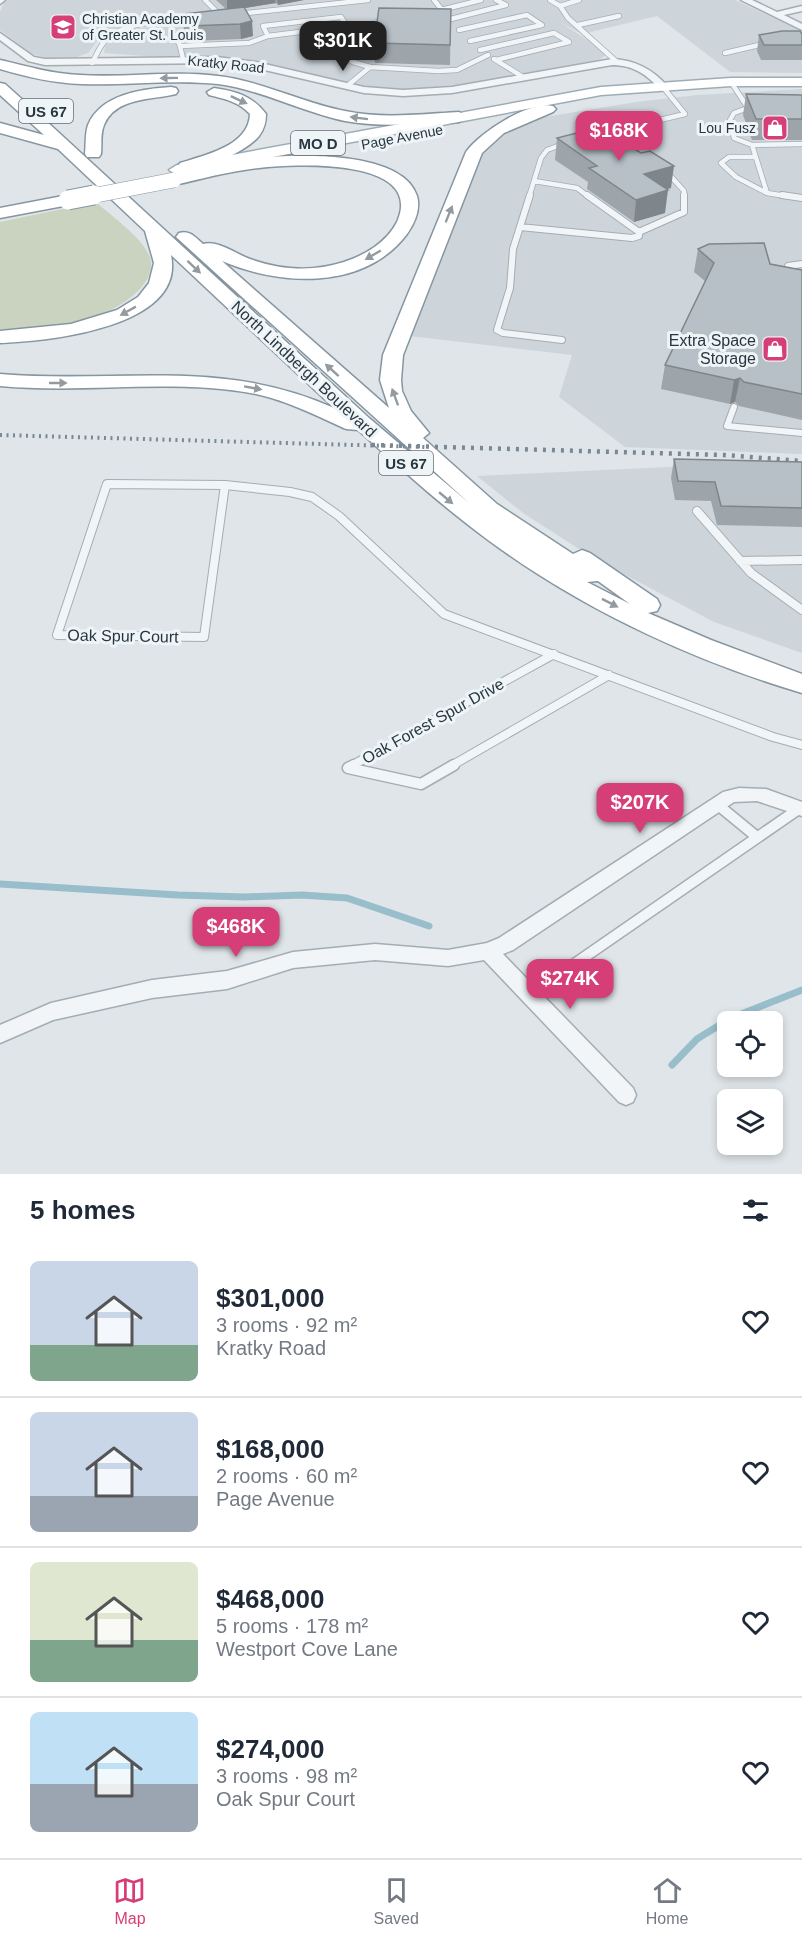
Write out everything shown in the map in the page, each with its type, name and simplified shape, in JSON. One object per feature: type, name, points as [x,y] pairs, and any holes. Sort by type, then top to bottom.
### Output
[{"type":"main road","points":[[0,64],[27,74],[63,80],[190,78],[231,82],[356,118],[398,120],[459,117]]},
{"type":"main road","name":"North Lindbergh Boulevard","points":[[0,69],[489,509],[549,550],[648,605],[714,634],[802,666]]},
{"type":"main road","name":"Page Avenue","points":[[3,208],[459,117],[602,91],[731,82],[802,82]]},
{"type":"main road","name":"North Lindbergh Boulevard","points":[[0,87],[379,438],[462,511],[544,567],[648,623],[738,661],[802,684]]},
{"type":"main road","name":"Page Avenue","points":[[172,174],[267,162],[663,87]]},
{"type":"main road","points":[[93,153],[96,125],[104,114],[119,104],[138,96],[167,91],[204,90],[236,98],[258,114],[259,125],[247,140],[172,174]]},
{"type":"main road","points":[[548,109],[498,129],[474,152],[397,342],[389,366],[389,378],[396,403],[410,424],[456,467],[522,519],[648,605]]},
{"type":"main road","points":[[0,128],[20,132],[66,148]]},
{"type":"main road","points":[[183,235],[249,266],[290,273],[316,273],[358,263],[376,254],[393,240],[408,216],[410,201],[406,189],[393,178],[375,170],[339,164],[267,162]]},
{"type":"main road","points":[[0,337],[37,335],[84,328],[114,318],[138,305],[155,289],[163,265],[151,227]]},
{"type":"main road","points":[[0,380],[30,383],[201,382],[254,387],[303,401],[379,438]]},
{"type":"street","points":[[745,0],[802,27]]},
{"type":"street","points":[[776,15],[802,8]]},
{"type":"street","name":"Kratky Road","points":[[0,36],[32,58],[58,63],[217,60],[256,65],[388,93],[452,90],[617,62],[637,65],[663,87]]},
{"type":"street","points":[[0,1034],[51,1012],[152,989],[227,980],[293,960],[375,952],[448,958],[488,951],[506,944],[718,805],[741,793],[753,793],[801,809]]},
{"type":"street","points":[[488,951],[626,1095]]},
{"type":"lane","points":[[205,0],[221,16]]},
{"type":"lane","points":[[209,17],[368,0]]},
{"type":"lane","points":[[435,1],[445,0]]},
{"type":"lane","points":[[432,10],[443,10],[480,0]]},
{"type":"lane","points":[[440,21],[450,21],[506,6],[496,0]]},
{"type":"lane","points":[[550,0],[560,6],[560,10],[608,49],[617,62]]},
{"type":"lane","points":[[560,6],[579,0]]},
{"type":"lane","points":[[435,1],[450,21],[480,50],[524,77]]},
{"type":"lane","points":[[459,30],[527,15],[569,42],[496,60]]},
{"type":"lane","points":[[578,25],[619,16]]},
{"type":"lane","points":[[180,46],[249,43],[268,36],[347,26],[340,17],[263,26],[268,36]]},
{"type":"lane","points":[[92,63],[105,40],[118,31],[198,19]]},
{"type":"lane","points":[[388,22],[377,22],[370,34],[316,43],[311,46],[370,67],[457,70],[488,55]]},
{"type":"lane","points":[[470,41],[542,25]]},
{"type":"lane","points":[[480,50],[554,33]]},
{"type":"lane","points":[[175,35],[183,59]]},
{"type":"lane","points":[[336,54],[337,41]]},
{"type":"lane","points":[[725,53],[779,41]]},
{"type":"lane","points":[[347,86],[370,67]]},
{"type":"lane","points":[[731,82],[748,108]]},
{"type":"lane","points":[[598,135],[685,114],[663,87]]},
{"type":"lane","points":[[759,108],[748,108],[734,113],[730,120],[734,138],[752,145],[802,144]]},
{"type":"lane","points":[[625,134],[630,127]]},
{"type":"lane","points":[[562,340],[503,333],[497,330],[510,288],[513,249],[541,158],[547,150],[577,140]]},
{"type":"lane","points":[[752,145],[767,193]]},
{"type":"lane","points":[[755,157],[729,157],[721,163],[727,172],[738,180],[767,193],[802,198]]},
{"type":"lane","points":[[520,227],[632,238],[639,236],[639,232],[684,212],[684,191],[666,171],[657,165]]},
{"type":"lane","points":[[534,181],[577,188],[639,232]]},
{"type":"lane","points":[[802,264],[788,266],[786,272],[787,279],[802,288]]},
{"type":"lane","points":[[734,407],[727,426],[802,434]]},
{"type":"lane","name":"Oak Spur Court","points":[[107,484],[225,485],[204,637],[57,635],[107,484]]},
{"type":"lane","points":[[225,485],[291,492],[312,497],[339,516],[444,614],[773,737],[802,745]]},
{"type":"lane","points":[[697,511],[751,573],[802,610]]},
{"type":"lane","points":[[740,561],[802,560]]},
{"type":"lane","name":"Oak Forest Spur Drive","points":[[554,654],[348,768],[422,784],[609,675]]},
{"type":"lane","points":[[718,805],[757,837]]},
{"type":"lane","points":[[530,995],[757,837],[801,809]]},
{"type":"shaded area","points":[[5,0],[735,0],[802,31],[802,73],[730,72],[657,16],[582,34],[559,22],[604,50],[605,56],[598,60],[456,87],[394,91],[365,87],[271,65],[104,53],[105,46],[116,36],[133,29],[210,20],[136,25],[116,29],[100,37],[88,53],[77,57],[46,58],[30,53],[0,30],[0,12]]},
{"type":"shaded area","points":[[802,89],[802,454],[625,447],[559,397],[572,355],[409,336],[478,158],[487,143],[514,125],[545,117],[636,102],[697,95]]},
{"type":"shaded area","points":[[691,466],[802,470],[802,653],[714,622],[590,556],[523,513],[477,476]]},
{"type":"green space","points":[[96,202],[136,237],[148,254],[151,270],[144,284],[125,301],[92,317],[55,326],[0,329],[0,222]]},
{"type":"building","points":[[244,7],[252,21],[240,24],[189,26],[183,14]]},
{"type":"building","points":[[379,8],[451,9],[450,45],[374,43]]},
{"type":"building","points":[[800,31],[802,45],[764,45],[759,35]]},
{"type":"building","points":[[746,94],[802,95],[802,119],[756,119]]},
{"type":"building","points":[[600,127],[641,153],[650,151],[674,166],[644,174],[668,190],[636,200],[589,168],[597,166],[557,138]]},
{"type":"building","points":[[764,243],[770,264],[802,270],[802,394],[744,382],[740,378],[734,380],[665,365],[714,263],[698,249],[709,244]]},
{"type":"building","points":[[674,459],[802,462],[802,508],[721,506],[715,482],[678,481]]},
{"type":"waterway","points":[[0,884],[178,895],[244,897],[302,895],[347,898],[429,926]]},
{"type":"waterway","points":[[672,1065],[697,1039],[731,1018],[802,990]]},
{"type":"railway","points":[[0,435],[426,447]]},
{"type":"railway","points":[[372,445],[724,455],[802,461]]},
{"type":"place","name":"Christian Academy of Greater St. Louis","points":[[63,27]]},
{"type":"place","name":"Lou Fusz","points":[[775,128]]},
{"type":"place","name":"Extra Space Storage","points":[[775,349]]}]
